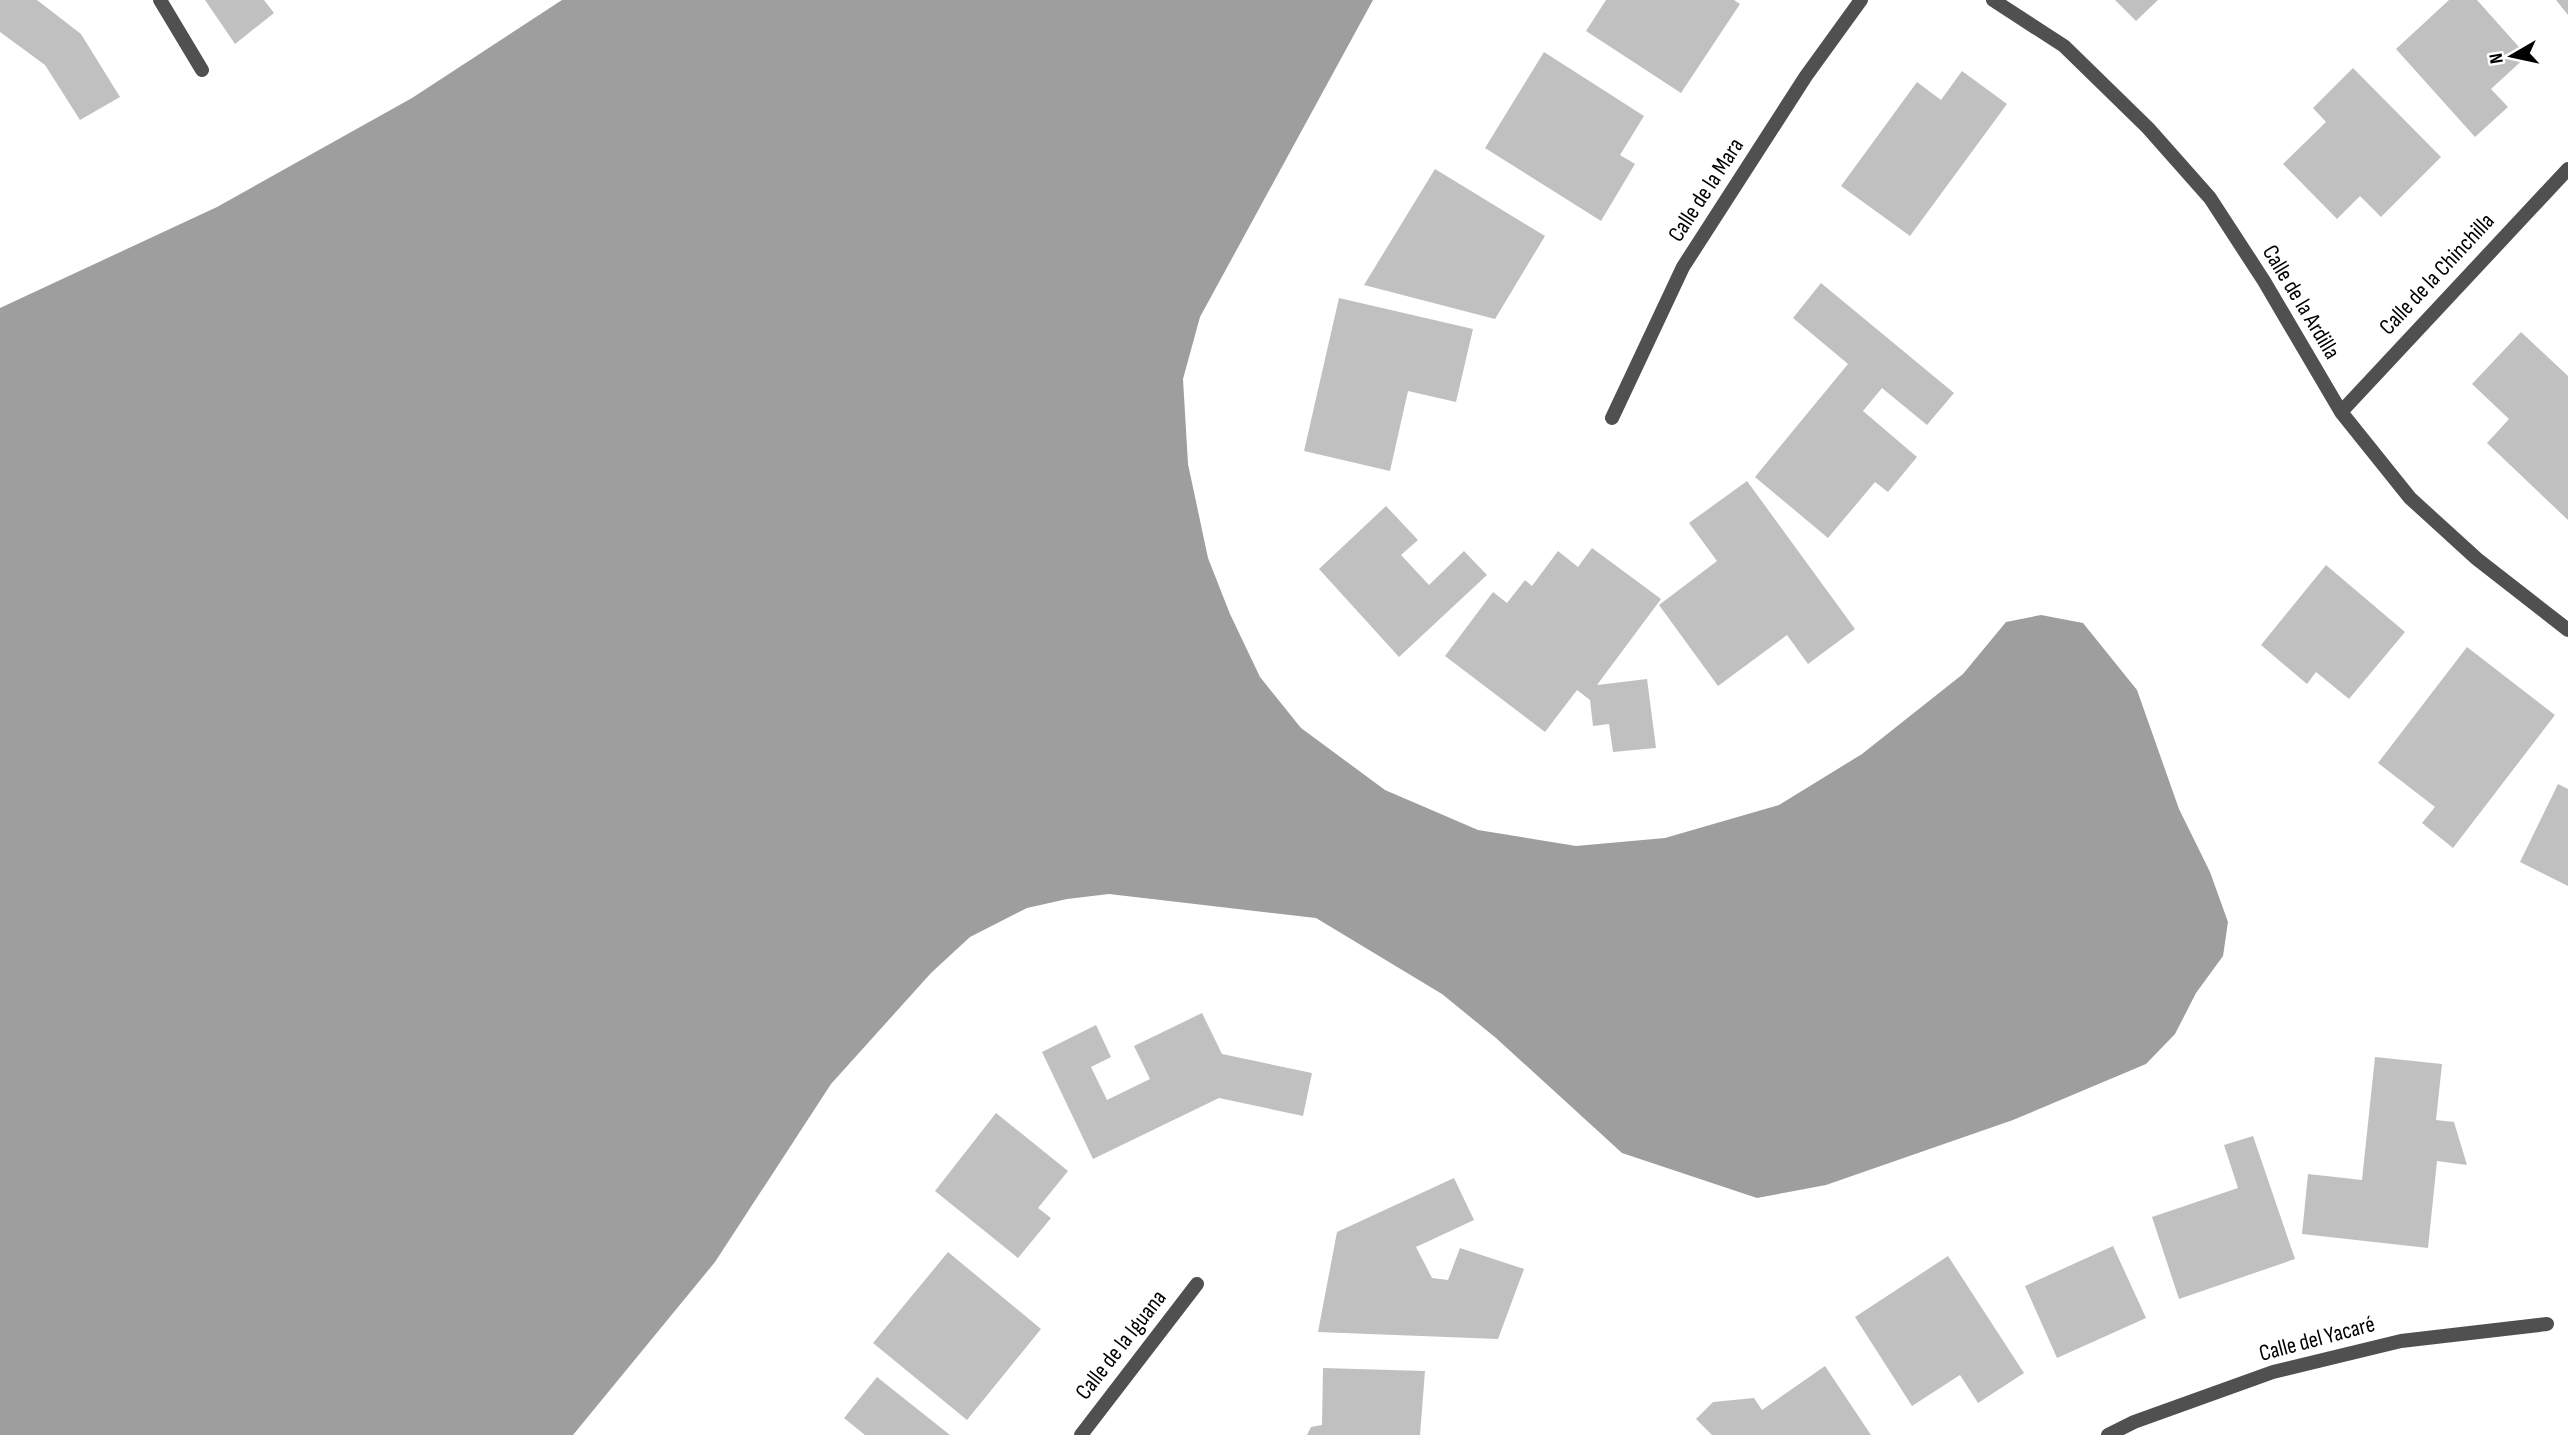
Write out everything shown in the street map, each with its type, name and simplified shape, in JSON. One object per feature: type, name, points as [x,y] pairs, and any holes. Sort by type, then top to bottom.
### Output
[{"type":"street","points":[[160,0],[202,70]]},
{"type":"street","name":"Calle de la Mara","points":[[1612,418],[1683,267],[1805,76],[1861,0]]},
{"type":"street","name":"Calle de la Ardilla","points":[[1993,0],[2064,46],[2148,128],[2210,198],[2341,412],[2410,498],[2477,559],[2568,630]]},
{"type":"street","name":"Calle de la Chinchilla","points":[[2341,412],[2568,169]]},
{"type":"street","name":"Calle de la Iguana","points":[[1081,1435],[1197,1284]]},
{"type":"street","name":"Calle del Yacaré","points":[[2108,1435],[2134,1422],[2273,1372],[2401,1341],[2547,1324]]},
{"type":"shaded area","points":[[562,0],[1373,0],[1200,317],[1183,379],[1188,464],[1208,558],[1230,614],[1260,677],[1301,728],[1385,790],[1478,830],[1576,846],[1665,838],[1779,805],[1862,754],[1963,674],[2006,622],[2041,615],[2083,623],[2137,690],[2179,809],[2210,872],[2228,922],[2223,956],[2196,993],[2175,1034],[2146,1064],[2013,1120],[1826,1185],[1757,1198],[1622,1153],[1496,1038],[1442,994],[1316,918],[1109,894],[1067,899],[1027,908],[970,937],[931,973],[831,1084],[715,1262],[573,1435],[0,1435],[0,308],[217,207],[412,98]]},
{"type":"building","points":[[0,0],[37,0],[81,34],[120,97],[80,120],[45,65],[0,32]]},
{"type":"building","points":[[205,0],[264,0],[274,13],[235,44]]},
{"type":"building","points":[[1606,0],[1734,0],[1740,4],[1681,93],[1586,31]]},
{"type":"building","points":[[2115,0],[2158,0],[2136,21]]},
{"type":"building","points":[[2449,0],[2477,0],[2527,56],[2491,89],[2508,107],[2475,137],[2396,49]]},
{"type":"building","points":[[2556,0],[2568,0],[2568,15]]},
{"type":"building","points":[[1544,52],[1644,116],[1620,155],[1635,164],[1601,221],[1485,148]]},
{"type":"building","points":[[2353,68],[2441,157],[2381,217],[2360,196],[2337,219],[2283,164],[2326,122],[2313,108]]},
{"type":"building","points":[[1962,71],[2007,104],[1910,236],[1841,186],[1917,82],[1941,100]]},
{"type":"building","points":[[1435,169],[1545,236],[1495,319],[1364,285]]},
{"type":"building","points":[[1821,283],[1954,393],[1927,425],[1882,388],[1863,411],[1917,457],[1888,492],[1875,482],[1828,538],[1755,477],[1848,364],[1793,318]]},
{"type":"building","points":[[1339,298],[1473,329],[1456,402],[1408,391],[1390,471],[1304,451]]},
{"type":"building","points":[[2521,332],[2568,376],[2568,520],[2487,443],[2509,419],[2472,384]]},
{"type":"building","points":[[1747,481],[1855,629],[1808,664],[1787,635],[1718,686],[1659,605],[1717,561],[1689,523]]},
{"type":"building","points":[[1386,506],[1418,540],[1401,555],[1429,585],[1464,551],[1487,575],[1399,657],[1319,569]]},
{"type":"building","points":[[1592,548],[1661,599],[1597,685],[1647,679],[1656,748],[1613,752],[1609,724],[1593,726],[1590,700],[1577,690],[1545,732],[1445,656],[1493,592],[1507,603],[1525,580],[1532,586],[1558,551],[1578,567]]},
{"type":"building","points":[[2326,565],[2405,632],[2349,699],[2316,672],[2307,684],[2261,645]]},
{"type":"building","points":[[2467,647],[2555,715],[2453,848],[2422,823],[2435,807],[2378,763]]},
{"type":"building","points":[[2558,784],[2568,789],[2568,886],[2520,862]]},
{"type":"building","points":[[1202,1013],[1222,1054],[1312,1073],[1303,1116],[1219,1098],[1093,1159],[1042,1052],[1096,1025],[1111,1057],[1091,1067],[1107,1100],[1150,1079],[1134,1046]]},
{"type":"building","points":[[2375,1057],[2442,1064],[2436,1120],[2454,1122],[2467,1165],[2437,1161],[2428,1248],[2302,1234],[2308,1174],[2362,1180]]},
{"type":"building","points":[[996,1113],[1068,1171],[1038,1208],[1051,1218],[1018,1258],[935,1191]]},
{"type":"building","points":[[2253,1136],[2295,1259],[2179,1299],[2152,1217],[2238,1188],[2224,1145]]},
{"type":"building","points":[[1454,1178],[1474,1220],[1416,1247],[1432,1278],[1448,1280],[1460,1248],[1524,1269],[1498,1339],[1318,1332],[1337,1232]]},
{"type":"building","points":[[2113,1246],[2146,1318],[2057,1358],[2025,1286]]},
{"type":"building","points":[[948,1252],[1041,1329],[967,1420],[873,1343]]},
{"type":"building","points":[[1948,1256],[2024,1373],[1978,1403],[1960,1375],[1912,1406],[1855,1317]]},
{"type":"building","points":[[1825,1366],[1871,1435],[1712,1435],[1696,1419],[1713,1402],[1754,1398],[1762,1410]]},
{"type":"building","points":[[1323,1368],[1425,1371],[1420,1435],[1307,1435],[1311,1427],[1322,1425]]},
{"type":"building","points":[[877,1377],[950,1435],[865,1435],[844,1418]]}]
